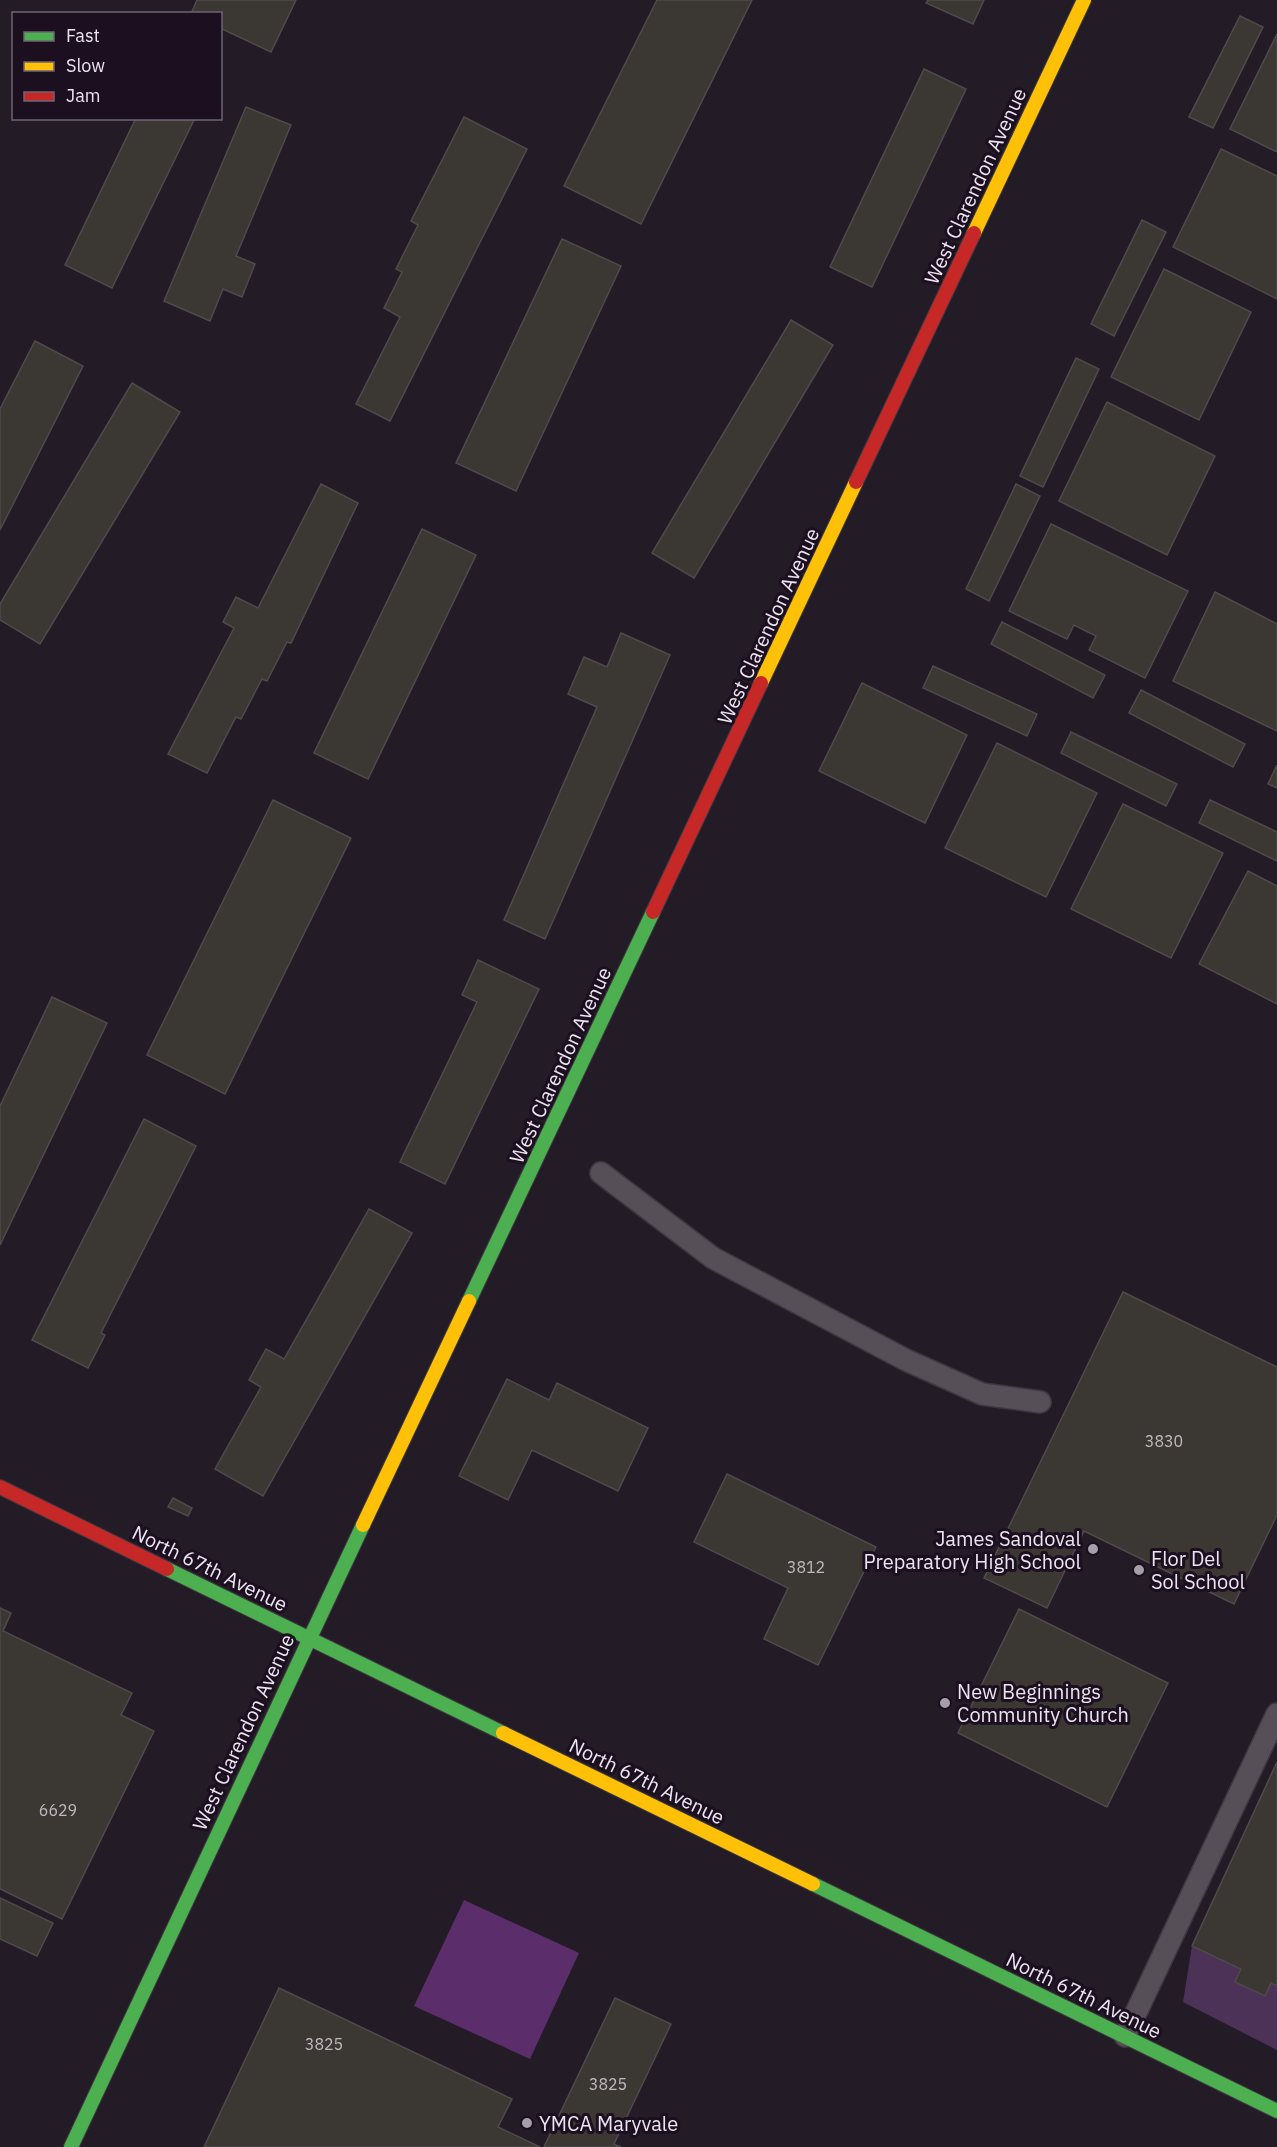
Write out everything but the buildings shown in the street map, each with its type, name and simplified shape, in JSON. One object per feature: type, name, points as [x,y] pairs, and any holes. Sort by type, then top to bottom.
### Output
[{"type":"street","name":"West Clarendon Avenue","points":[[71,2147],[309,1638],[770,669],[1084,0]]},
{"type":"street","name":"North 67th Avenue","points":[[0,1487],[1277,2111]]},
{"type":"lane","points":[[601,1173],[713,1258],[906,1360],[982,1394],[1040,1402]]},
{"type":"lane","points":[[1125,2036],[1277,1714]]},
{"type":"shaded area","points":[[464,1900],[579,1953],[530,2059],[414,2006]]},
{"type":"shaded area","points":[[1192,1946],[1241,1969],[1235,1982],[1264,1996],[1271,1983],[1277,1986],[1277,2050],[1183,2002]]},
{"type":"traffic: fast","points":[[469,1301],[653,912]]},
{"type":"traffic: fast","points":[[71,2147],[363,1525]]},
{"type":"traffic: fast","points":[[167,1569],[503,1733]]},
{"type":"traffic: fast","points":[[813,1884],[1277,2111]]},
{"type":"traffic: slow","points":[[974,233],[1084,0]]},
{"type":"traffic: slow","points":[[761,683],[856,482]]},
{"type":"traffic: slow","points":[[363,1525],[469,1301]]},
{"type":"traffic: slow","points":[[503,1733],[813,1884]]},
{"type":"traffic: jam","points":[[856,482],[974,233]]},
{"type":"traffic: jam","points":[[653,912],[761,683]]},
{"type":"traffic: jam","points":[[0,1487],[167,1569]]},
{"type":"place","name":"James Sandoval Preparatory High School","points":[[1093,1549]]},
{"type":"place","name":"Flor Del Sol School","points":[[1139,1570]]},
{"type":"place","name":"New Beginnings Community Church","points":[[945,1703]]},
{"type":"place","name":"YMCA Maryvale","points":[[527,2123]]}]
